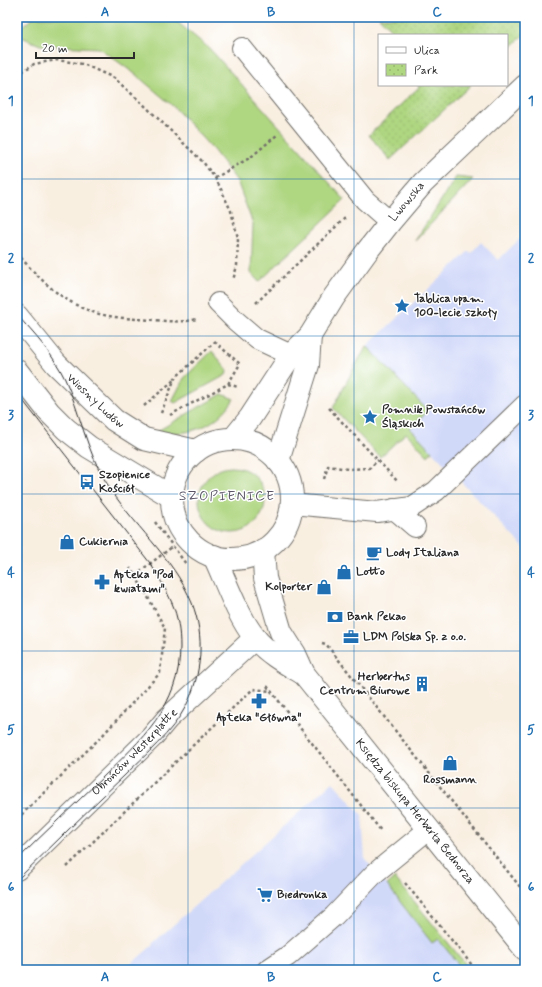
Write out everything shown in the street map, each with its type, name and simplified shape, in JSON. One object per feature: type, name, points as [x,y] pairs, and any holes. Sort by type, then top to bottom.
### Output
[{"type":"street","name":"Lwowska","points":[[233,439],[250,418],[291,355],[310,336],[334,297],[390,222],[423,184],[525,86]]},
{"type":"street","name":"Wiosny Ludów","points":[[18,320],[56,364],[114,420],[144,439],[196,452]]},
{"type":"street","name":"Lwowska","points":[[278,461],[308,365],[310,336]]},
{"type":"street","points":[[17,371],[49,412],[66,429],[89,447],[172,497]]},
{"type":"street","points":[[233,439],[250,442],[266,449],[278,461],[287,474],[292,488],[292,504],[290,515],[280,535],[272,544],[251,556],[226,558],[214,556],[200,549],[188,539],[179,526],[174,512],[172,497],[174,484],[186,461],[207,444],[220,440],[233,439]]},
{"type":"street","name":"Księdza biskupa Herberta Bednorza","points":[[263,550],[265,578],[281,632],[295,654],[304,674],[525,949]]},
{"type":"street","name":"Księdza biskupa Herberta Bednorza","points":[[214,556],[242,619],[255,638],[274,656],[304,674]]},
{"type":"street","name":"Obrońców Westerplatte","points":[[17,869],[152,738],[167,719],[255,638]]},
{"type":"lane","points":[[242,48],[365,200],[390,222]]},
{"type":"lane","points":[[218,303],[257,339],[291,355]]},
{"type":"lane","points":[[292,504],[377,512],[412,506],[436,491],[525,405]]},
{"type":"lane","points":[[394,509],[415,527]]},
{"type":"lane","points":[[267,970],[288,956],[334,916],[375,873],[429,829]]},
{"type":"path","points":[[17,75],[34,64],[57,60],[83,64],[114,78],[203,162],[215,178],[231,211],[238,238],[237,266],[230,289],[211,310],[194,320],[171,321],[129,319],[94,313],[63,298],[39,277],[17,253]]},
{"type":"path","points":[[215,178],[251,157],[298,117]]},
{"type":"path","points":[[144,406],[215,342],[365,200]]},
{"type":"path","points":[[163,418],[228,384],[240,364],[215,342]]},
{"type":"path","points":[[160,414],[175,378]]},
{"type":"path","points":[[328,408],[417,503]]},
{"type":"path","points":[[323,483],[328,466],[348,469],[370,468],[378,460]]},
{"type":"path","points":[[135,575],[172,547]]},
{"type":"path","points":[[17,819],[101,737],[160,673],[165,628],[130,568]]},
{"type":"path","points":[[319,643],[326,644],[525,893]]},
{"type":"path","points":[[68,867],[181,756],[253,689],[271,691],[380,828],[404,881],[476,970]]},
{"type":"shaded area","points":[[522,237],[525,240],[525,549],[410,428],[428,411],[367,346],[469,251],[471,253],[481,242],[498,260]]},
{"type":"shaded area","points":[[333,782],[362,815],[365,859],[432,943],[438,938],[463,970],[124,970],[153,945],[152,944]]},
{"type":"green space","points":[[34,17],[171,17],[210,49],[345,200],[259,282],[251,273],[253,224],[237,181],[214,151],[174,107],[135,74],[99,48],[40,45],[17,35],[17,31]]},
{"type":"green space","points":[[379,17],[525,17],[525,34],[508,50],[508,34],[395,34]]},
{"type":"green space","points":[[470,86],[390,160],[369,135],[419,87]]},
{"type":"green space","points":[[456,177],[473,179],[415,241]]},
{"type":"green space","points":[[367,346],[428,411],[410,428],[432,451],[428,456],[406,433],[380,457],[333,408]]},
{"type":"green space","points":[[212,351],[228,370],[226,375],[175,403],[172,401],[184,378]]},
{"type":"green space","points":[[222,394],[234,399],[211,423],[201,428],[181,433],[158,432],[159,430]]},
{"type":"green space","points":[[226,467],[238,467],[250,472],[260,482],[265,494],[263,513],[250,528],[238,533],[226,533],[214,528],[204,518],[199,506],[199,494],[204,482],[214,472]]},
{"type":"green space","points":[[395,878],[470,970],[463,970],[438,939],[432,943],[387,885]]},
{"type":"tram line","points":[[17,315],[43,345],[55,361],[65,379],[93,457],[106,482],[127,512],[163,555],[184,586],[196,616],[200,642],[200,655],[196,681],[186,706],[180,716],[149,752],[17,880]]},
{"type":"tram line","points":[[17,393],[150,563],[170,598],[176,614],[180,636],[178,668],[173,687],[166,704],[156,720],[131,750],[17,860]]},
{"type":"place","name":"Tablica upam. 100-lecie szkoły","points":[[402,306]]},
{"type":"place","name":"Pomnik Powstańców Śląskich","points":[[370,417]]},
{"type":"place","name":"Szopienice Kościół","points":[[87,482]]},
{"type":"place","name":"Cukiernia","points":[[67,542]]},
{"type":"place","name":"Lody Italiana","points":[[374,553]]},
{"type":"place","name":"Lotto","points":[[344,572]]},
{"type":"place","name":"Apteka \"Pod kwiatami\"","points":[[102,582]]},
{"type":"place","name":"Kolporter","points":[[324,587]]},
{"type":"place","name":"Bank Pekao","points":[[335,617]]},
{"type":"place","name":"LDM Polska Sp. z o.o.","points":[[351,637]]},
{"type":"place","name":"Herbertus Centrum Biurowe","points":[[422,684]]},
{"type":"place","name":"Apteka \"Główna\"","points":[[259,701]]},
{"type":"place","name":"Rossmann","points":[[450,763]]},
{"type":"place","name":"Biedronka","points":[[265,895]]},
{"type":"district","name":"SZOPIENICE","points":[[227,496]]}]
